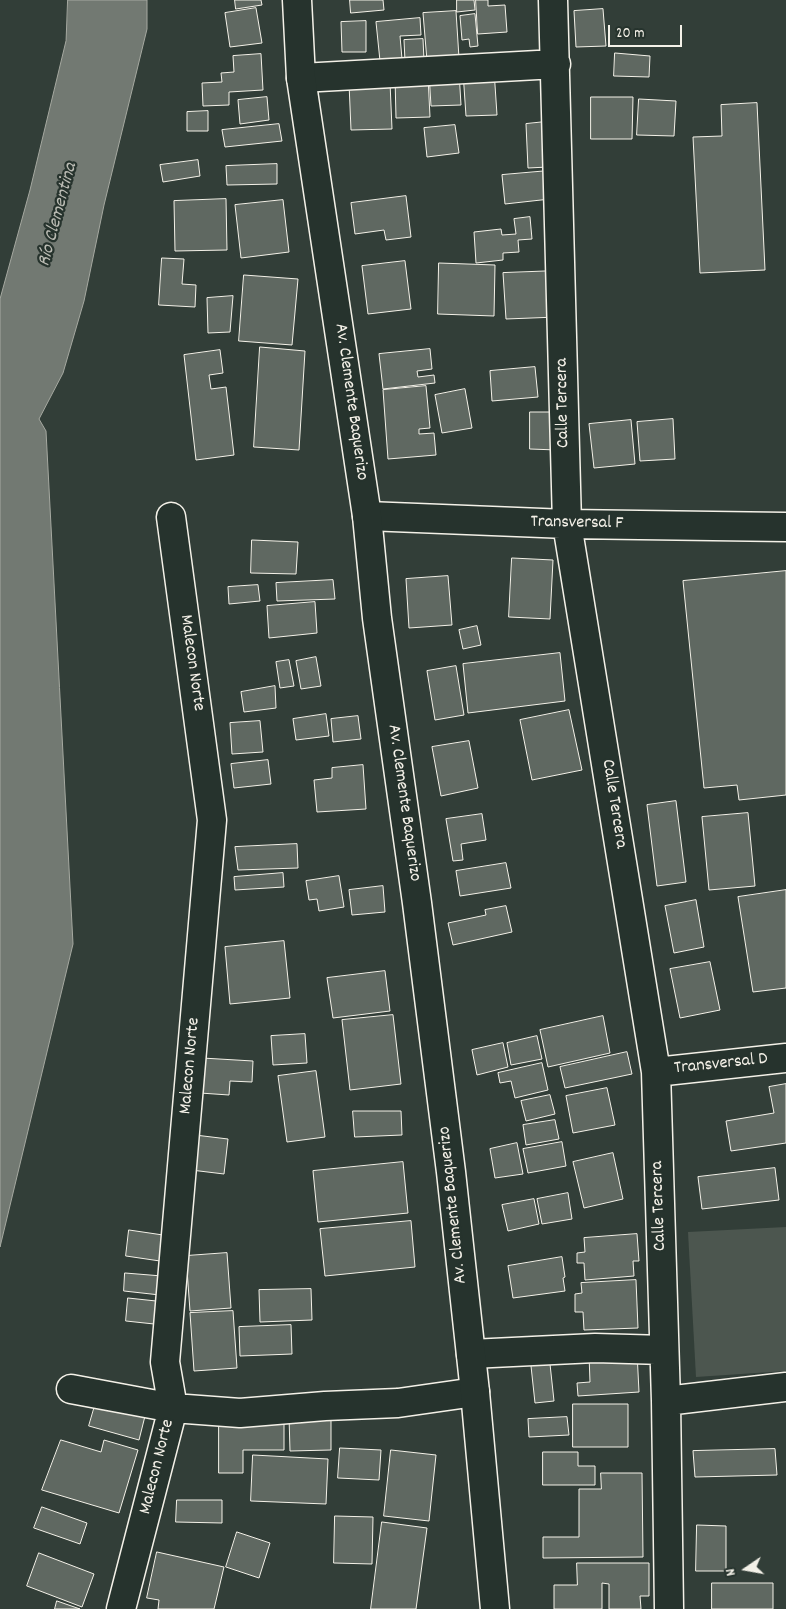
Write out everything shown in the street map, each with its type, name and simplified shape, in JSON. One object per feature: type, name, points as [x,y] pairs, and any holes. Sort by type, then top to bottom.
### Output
[{"type":"main road","name":"Av. Clemente Baquerizo","points":[[298,0],[301,78],[368,516],[377,618],[417,903],[451,1172],[475,1392],[495,1609]]},
{"type":"main road","name":"Calle Tercera","points":[[553,0],[567,524],[656,1072],[666,1402],[669,1609]]},
{"type":"main road","points":[[301,78],[556,64]]},
{"type":"main road","name":"Transversal F","points":[[368,516],[567,524],[786,527]]},
{"type":"main road","name":"Malecon Norte","points":[[121,1609],[173,1408],[164,1362],[212,820],[171,517]]},
{"type":"main road","name":"Transversal D","points":[[656,1072],[786,1058]]},
{"type":"main road","points":[[470,1354],[595,1348],[664,1350]]},
{"type":"main road","points":[[666,1402],[786,1388]]},
{"type":"main road","points":[[71,1389],[173,1408],[240,1413],[325,1406],[398,1403],[475,1392]]},
{"type":"shaded area","points":[[786,1227],[786,1371],[696,1377],[688,1232]]},
{"type":"water","name":"Río Clementina","points":[[68,0],[147,0],[147,29],[104,205],[84,301],[63,373],[39,419],[46,431],[73,944],[0,1247],[0,299],[30,190],[66,41]]},
{"type":"building","points":[[235,0],[261,0],[262,5],[236,9]]},
{"type":"building","points":[[350,0],[383,0],[384,10],[351,13]]},
{"type":"building","points":[[457,0],[474,0],[475,10],[457,12]]},
{"type":"building","points":[[476,0],[488,0],[488,6],[505,5],[507,32],[478,34]]},
{"type":"building","points":[[256,8],[262,43],[230,47],[225,13]]},
{"type":"building","points":[[603,9],[606,46],[576,47],[574,11]]},
{"type":"building","points":[[456,11],[459,58],[427,61],[423,13]]},
{"type":"building","points":[[475,14],[478,46],[470,47],[469,39],[462,40],[460,16]]},
{"type":"building","points":[[420,18],[421,35],[400,36],[402,59],[380,61],[376,22]]},
{"type":"building","points":[[366,21],[366,52],[342,52],[341,22]]},
{"type":"building","points":[[423,39],[424,60],[405,61],[404,40]]},
{"type":"building","points":[[615,53],[650,56],[649,77],[614,76]]},
{"type":"building","points":[[261,54],[263,90],[229,92],[229,105],[203,106],[202,83],[222,82],[221,73],[234,72],[233,56]]},
{"type":"building","points":[[494,70],[497,115],[466,116],[463,72]]},
{"type":"building","points":[[459,72],[461,105],[431,106],[429,73]]},
{"type":"building","points":[[428,76],[430,117],[396,118],[395,77]]},
{"type":"building","points":[[390,82],[392,129],[351,130],[349,83]]},
{"type":"building","points":[[267,97],[269,120],[240,124],[238,100]]},
{"type":"building","points":[[591,97],[633,97],[632,139],[591,139]]},
{"type":"building","points":[[639,99],[676,101],[674,136],[637,135]]},
{"type":"building","points":[[757,103],[765,270],[700,273],[693,137],[722,136],[721,105]]},
{"type":"building","points":[[208,111],[208,131],[187,131],[187,112]]},
{"type":"building","points":[[545,122],[548,167],[528,168],[526,124]]},
{"type":"building","points":[[279,124],[282,141],[225,147],[222,130]]},
{"type":"building","points":[[455,125],[459,153],[427,157],[424,128]]},
{"type":"building","points":[[198,160],[200,176],[163,182],[160,165]]},
{"type":"building","points":[[277,164],[277,184],[227,185],[226,166]]},
{"type":"building","points":[[548,171],[550,199],[505,204],[502,175]]},
{"type":"building","points":[[406,196],[411,237],[386,240],[384,230],[355,234],[351,203]]},
{"type":"building","points":[[226,199],[227,250],[175,251],[174,201]]},
{"type":"building","points":[[283,200],[289,252],[241,258],[235,205]]},
{"type":"building","points":[[530,217],[532,239],[518,240],[519,252],[503,253],[503,260],[476,263],[474,232],[501,229],[502,235],[516,234],[514,219]]},
{"type":"building","points":[[162,258],[184,259],[182,284],[196,285],[195,307],[159,305]]},
{"type":"building","points":[[405,261],[411,309],[368,314],[362,266]]},
{"type":"building","points":[[439,263],[495,265],[494,316],[438,314]]},
{"type":"building","points":[[556,271],[557,317],[506,319],[503,273]]},
{"type":"building","points":[[244,275],[298,279],[292,345],[239,341]]},
{"type":"building","points":[[233,296],[230,332],[208,333],[207,298]]},
{"type":"building","points":[[260,347],[305,351],[299,450],[254,447]]},
{"type":"building","points":[[430,349],[432,369],[417,371],[418,377],[434,375],[435,383],[383,389],[379,354]]},
{"type":"building","points":[[220,350],[223,373],[209,375],[211,389],[226,387],[234,455],[196,460],[184,355]]},
{"type":"building","points":[[535,367],[538,397],[492,401],[490,371]]},
{"type":"building","points":[[426,386],[430,428],[419,429],[419,434],[434,433],[436,455],[388,459],[383,390]]},
{"type":"building","points":[[465,389],[472,428],[442,433],[435,395]]},
{"type":"building","points":[[530,412],[557,412],[557,450],[530,449]]},
{"type":"building","points":[[673,419],[675,459],[640,461],[637,422]]},
{"type":"building","points":[[631,420],[635,464],[594,468],[589,424]]},
{"type":"building","points":[[252,540],[298,542],[296,574],[251,573]]},
{"type":"building","points":[[512,558],[553,560],[550,619],[509,617]]},
{"type":"building","points":[[786,571],[786,795],[739,800],[737,785],[704,788],[683,581]]},
{"type":"building","points":[[448,576],[452,625],[409,628],[406,579]]},
{"type":"building","points":[[333,580],[335,599],[277,601],[276,583]]},
{"type":"building","points":[[258,585],[260,601],[229,604],[228,587]]},
{"type":"building","points":[[315,602],[317,633],[269,638],[267,606]]},
{"type":"building","points":[[477,626],[481,645],[463,649],[459,630]]},
{"type":"building","points":[[560,653],[565,701],[468,713],[463,664]]},
{"type":"building","points":[[316,657],[321,686],[301,689],[296,661]]},
{"type":"building","points":[[289,660],[294,686],[280,688],[276,662]]},
{"type":"building","points":[[456,666],[464,715],[435,720],[427,671]]},
{"type":"building","points":[[275,686],[276,708],[244,712],[241,692]]},
{"type":"building","points":[[569,710],[582,770],[532,780],[520,720]]},
{"type":"building","points":[[326,714],[329,736],[296,740],[293,719]]},
{"type":"building","points":[[358,716],[361,739],[333,742],[331,719]]},
{"type":"building","points":[[260,721],[263,752],[232,754],[230,723]]},
{"type":"building","points":[[469,741],[478,788],[441,796],[432,747]]},
{"type":"building","points":[[268,760],[271,784],[234,788],[231,764]]},
{"type":"building","points":[[363,765],[366,809],[317,812],[314,780],[332,778],[332,768]]},
{"type":"building","points":[[676,801],[686,882],[657,886],[647,805]]},
{"type":"building","points":[[748,813],[755,886],[709,890],[702,817]]},
{"type":"building","points":[[482,814],[486,840],[461,844],[463,860],[453,861],[446,819]]},
{"type":"building","points":[[297,844],[298,868],[238,870],[235,847]]},
{"type":"building","points":[[506,863],[511,888],[460,896],[456,871]]},
{"type":"building","points":[[283,873],[284,887],[235,890],[234,877]]},
{"type":"building","points":[[339,876],[344,907],[319,911],[317,899],[309,900],[306,881]]},
{"type":"building","points":[[383,886],[385,912],[352,915],[349,890]]},
{"type":"building","points":[[786,890],[786,988],[753,992],[738,897]]},
{"type":"building","points":[[696,900],[704,947],[674,953],[665,906]]},
{"type":"building","points":[[506,906],[512,932],[453,945],[448,923],[486,915],[485,910]]},
{"type":"building","points":[[284,941],[290,998],[230,1004],[225,947]]},
{"type":"building","points":[[710,962],[720,1010],[680,1018],[670,969]]},
{"type":"building","points":[[385,971],[390,1011],[333,1018],[327,978]]},
{"type":"building","points":[[393,1015],[401,1084],[350,1090],[342,1020]]},
{"type":"building","points":[[603,1016],[610,1053],[548,1067],[540,1030]]},
{"type":"building","points":[[305,1034],[307,1063],[273,1065],[271,1036]]},
{"type":"building","points":[[537,1036],[542,1059],[511,1065],[507,1043]]},
{"type":"building","points":[[503,1043],[508,1067],[477,1075],[472,1050]]},
{"type":"building","points":[[627,1052],[632,1074],[565,1088],[560,1067]]},
{"type":"building","points":[[202,1058],[253,1061],[252,1082],[230,1081],[229,1095],[200,1093]]},
{"type":"building","points":[[542,1063],[548,1090],[515,1098],[511,1081],[500,1083],[498,1073]]},
{"type":"building","points":[[316,1071],[325,1137],[287,1142],[278,1076]]},
{"type":"building","points":[[786,1084],[786,1143],[731,1151],[726,1121],[774,1113],[769,1087]]},
{"type":"building","points":[[607,1088],[615,1125],[573,1133],[566,1096]]},
{"type":"building","points":[[550,1095],[555,1114],[526,1121],[521,1101]]},
{"type":"building","points":[[353,1111],[401,1111],[402,1135],[355,1137]]},
{"type":"building","points":[[555,1120],[559,1139],[526,1145],[523,1125]]},
{"type":"building","points":[[195,1135],[228,1139],[224,1174],[191,1170]]},
{"type":"building","points":[[562,1142],[566,1166],[528,1173],[523,1149]]},
{"type":"building","points":[[517,1143],[523,1174],[495,1178],[490,1149]]},
{"type":"building","points":[[613,1153],[623,1199],[584,1208],[573,1162]]},
{"type":"building","points":[[403,1162],[408,1213],[318,1222],[313,1171]]},
{"type":"building","points":[[775,1168],[779,1200],[702,1209],[698,1177]]},
{"type":"building","points":[[568,1193],[572,1219],[542,1224],[537,1199]]},
{"type":"building","points":[[534,1199],[539,1224],[508,1231],[502,1205]]},
{"type":"building","points":[[411,1221],[415,1267],[325,1276],[320,1229]]},
{"type":"building","points":[[129,1230],[163,1235],[160,1261],[126,1256]]},
{"type":"building","points":[[637,1234],[639,1261],[633,1261],[634,1276],[585,1280],[584,1263],[577,1263],[577,1253],[585,1252],[584,1238]]},
{"type":"building","points":[[227,1253],[231,1308],[190,1311],[186,1256]]},
{"type":"building","points":[[562,1257],[565,1291],[513,1298],[508,1266]]},
{"type":"building","points":[[125,1273],[162,1276],[160,1295],[124,1291]]},
{"type":"building","points":[[636,1280],[638,1328],[584,1330],[583,1312],[575,1312],[575,1294],[582,1293],[581,1283]]},
{"type":"building","points":[[311,1289],[312,1320],[260,1322],[259,1290]]},
{"type":"building","points":[[128,1298],[156,1301],[154,1324],[126,1321]]},
{"type":"building","points":[[233,1311],[237,1368],[194,1371],[190,1313]]},
{"type":"building","points":[[291,1325],[292,1354],[240,1356],[239,1327]]},
{"type":"building","points":[[637,1352],[639,1392],[578,1396],[577,1383],[590,1382],[589,1355]]},
{"type":"building","points":[[550,1364],[554,1401],[535,1403],[531,1366]]},
{"type":"building","points":[[96,1402],[145,1416],[139,1440],[89,1426]]},
{"type":"building","points":[[573,1404],[628,1404],[628,1447],[573,1447]]},
{"type":"building","points":[[331,1415],[331,1450],[290,1451],[289,1416]]},
{"type":"building","points":[[567,1417],[569,1435],[529,1437],[528,1419]]},
{"type":"building","points":[[219,1422],[284,1422],[284,1450],[243,1450],[243,1473],[219,1473]]},
{"type":"building","points":[[61,1440],[101,1452],[104,1440],[138,1450],[119,1513],[42,1490]]},
{"type":"building","points":[[340,1448],[381,1450],[379,1480],[338,1478]]},
{"type":"building","points":[[775,1449],[777,1475],[695,1477],[693,1451]]},
{"type":"building","points":[[391,1450],[436,1455],[429,1521],[384,1516]]},
{"type":"building","points":[[543,1452],[578,1452],[578,1466],[595,1466],[595,1485],[543,1485]]},
{"type":"building","points":[[253,1455],[328,1459],[326,1504],[251,1501]]},
{"type":"building","points":[[601,1473],[642,1473],[643,1557],[543,1558],[543,1537],[579,1537],[579,1489],[601,1489]]},
{"type":"building","points":[[177,1500],[222,1500],[222,1523],[176,1522]]},
{"type":"building","points":[[42,1507],[87,1523],[80,1544],[34,1528]]},
{"type":"building","points":[[335,1516],[373,1517],[372,1564],[334,1563]]},
{"type":"building","points":[[382,1522],[427,1528],[416,1609],[371,1609]]},
{"type":"building","points":[[697,1525],[726,1526],[726,1571],[696,1571]]},
{"type":"building","points":[[237,1532],[270,1543],[259,1578],[226,1567]]},
{"type":"building","points":[[157,1552],[224,1567],[214,1609],[158,1609],[159,1600],[147,1598]]},
{"type":"building","points":[[39,1553],[94,1574],[82,1607],[27,1586]]},
{"type":"building","points":[[577,1563],[649,1563],[649,1596],[640,1596],[641,1609],[609,1609],[609,1584],[602,1583],[602,1609],[554,1609],[554,1585],[577,1585]]},
{"type":"building","points":[[712,1583],[773,1583],[773,1609],[712,1609]]},
{"type":"building","points":[[57,1601],[80,1609],[55,1609]]}]
